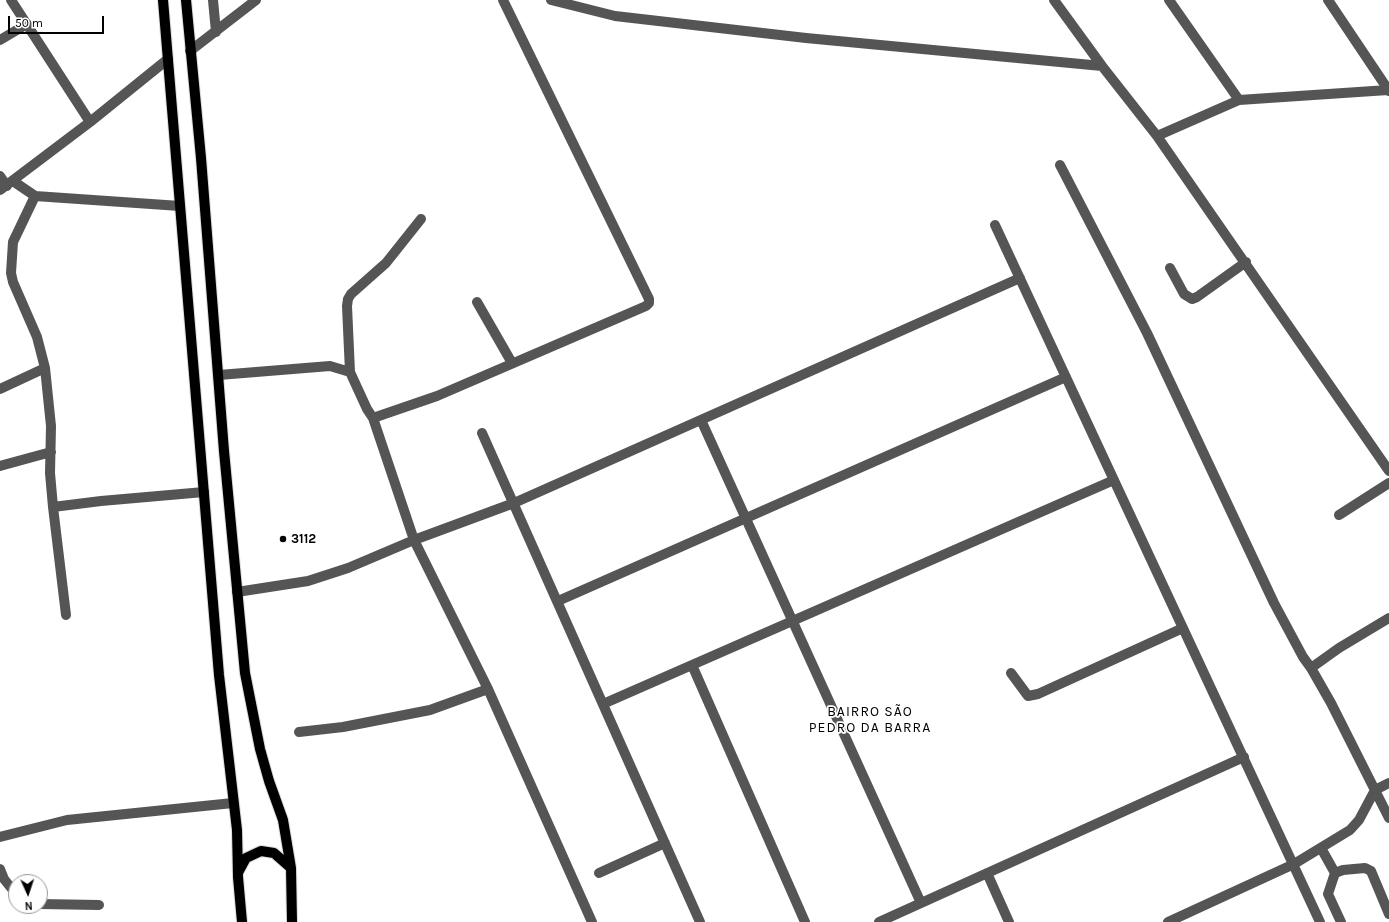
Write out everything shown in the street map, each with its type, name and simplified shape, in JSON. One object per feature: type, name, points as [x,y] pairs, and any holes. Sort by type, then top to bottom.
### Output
[{"type":"main road","points":[[163,0],[219,675],[237,830],[238,877],[242,922]]},
{"type":"main road","points":[[186,0],[245,673],[254,724],[269,781],[283,820],[291,868],[292,922]]},
{"type":"main road","points":[[238,877],[241,865],[246,858],[261,851],[274,853],[291,868]]},
{"type":"street","points":[[11,0],[90,122]]},
{"type":"street","points":[[213,0],[216,32]]},
{"type":"street","points":[[190,51],[256,0]]},
{"type":"street","points":[[373,418],[437,396],[646,306],[649,303],[649,299],[502,0]]},
{"type":"street","points":[[551,0],[615,16],[806,38],[1102,66]]},
{"type":"street","points":[[1054,0],[1102,66],[1157,136],[1246,262],[1389,471]]},
{"type":"street","points":[[1168,0],[1239,100]]},
{"type":"street","points":[[1328,0],[1389,91]]},
{"type":"street","points":[[0,40],[27,24]]},
{"type":"street","points":[[6,186],[90,122],[168,59]]},
{"type":"street","points":[[1157,136],[1239,100],[1389,91]]},
{"type":"street","points":[[1060,165],[1147,333],[1274,604],[1303,657],[1331,703],[1389,818]]},
{"type":"street","points":[[0,176],[6,186],[35,196],[180,206]]},
{"type":"street","points":[[35,196],[13,242],[11,273],[12,282],[37,337],[44,368],[51,426],[50,484],[66,615]]},
{"type":"street","points":[[422,219],[386,263],[351,294],[348,299],[346,306],[350,372],[367,409],[373,418],[414,540],[488,689],[592,922]]},
{"type":"street","points":[[995,225],[1320,922]]},
{"type":"street","points":[[1170,268],[1184,294],[1192,298],[1197,297],[1246,262]]},
{"type":"street","points":[[237,592],[308,581],[348,568],[414,540],[514,503],[1020,278]]},
{"type":"street","points":[[477,302],[512,363]]},
{"type":"street","points":[[219,375],[330,366],[350,372]]},
{"type":"street","points":[[0,389],[44,368]]},
{"type":"street","points":[[558,601],[1066,377]]},
{"type":"street","points":[[701,420],[920,903]]},
{"type":"street","points":[[482,433],[700,922]]},
{"type":"street","points":[[0,466],[51,452]]},
{"type":"street","points":[[603,704],[1114,480]]},
{"type":"street","points":[[1339,516],[1389,483]]},
{"type":"street","points":[[53,507],[108,500],[204,492]]},
{"type":"street","points":[[1311,668],[1389,618]]},
{"type":"street","points":[[1011,673],[1028,696],[1038,694],[1183,628]]},
{"type":"street","points":[[692,665],[805,922]]},
{"type":"street","points":[[299,732],[343,727],[430,710],[488,689]]},
{"type":"street","points":[[879,922],[1244,757]]},
{"type":"street","points":[[1168,922],[1294,864],[1321,848],[1355,825],[1375,790],[1389,783]]},
{"type":"street","points":[[0,837],[67,820],[233,802]]},
{"type":"street","points":[[599,873],[665,843]]},
{"type":"street","points":[[1321,848],[1335,873],[1328,894],[1341,922]]},
{"type":"street","points":[[1335,873],[1365,868],[1371,871],[1389,914]]},
{"type":"street","points":[[0,869],[8,884]]},
{"type":"street","points":[[987,873],[1009,922]]},
{"type":"street","points":[[48,904],[99,905]]},
{"type":"place","name":"3112","points":[[283,539]]},
{"type":"district","name":"BAIRRO SÃO PEDRO DA BARRA","points":[[870,720]]}]
